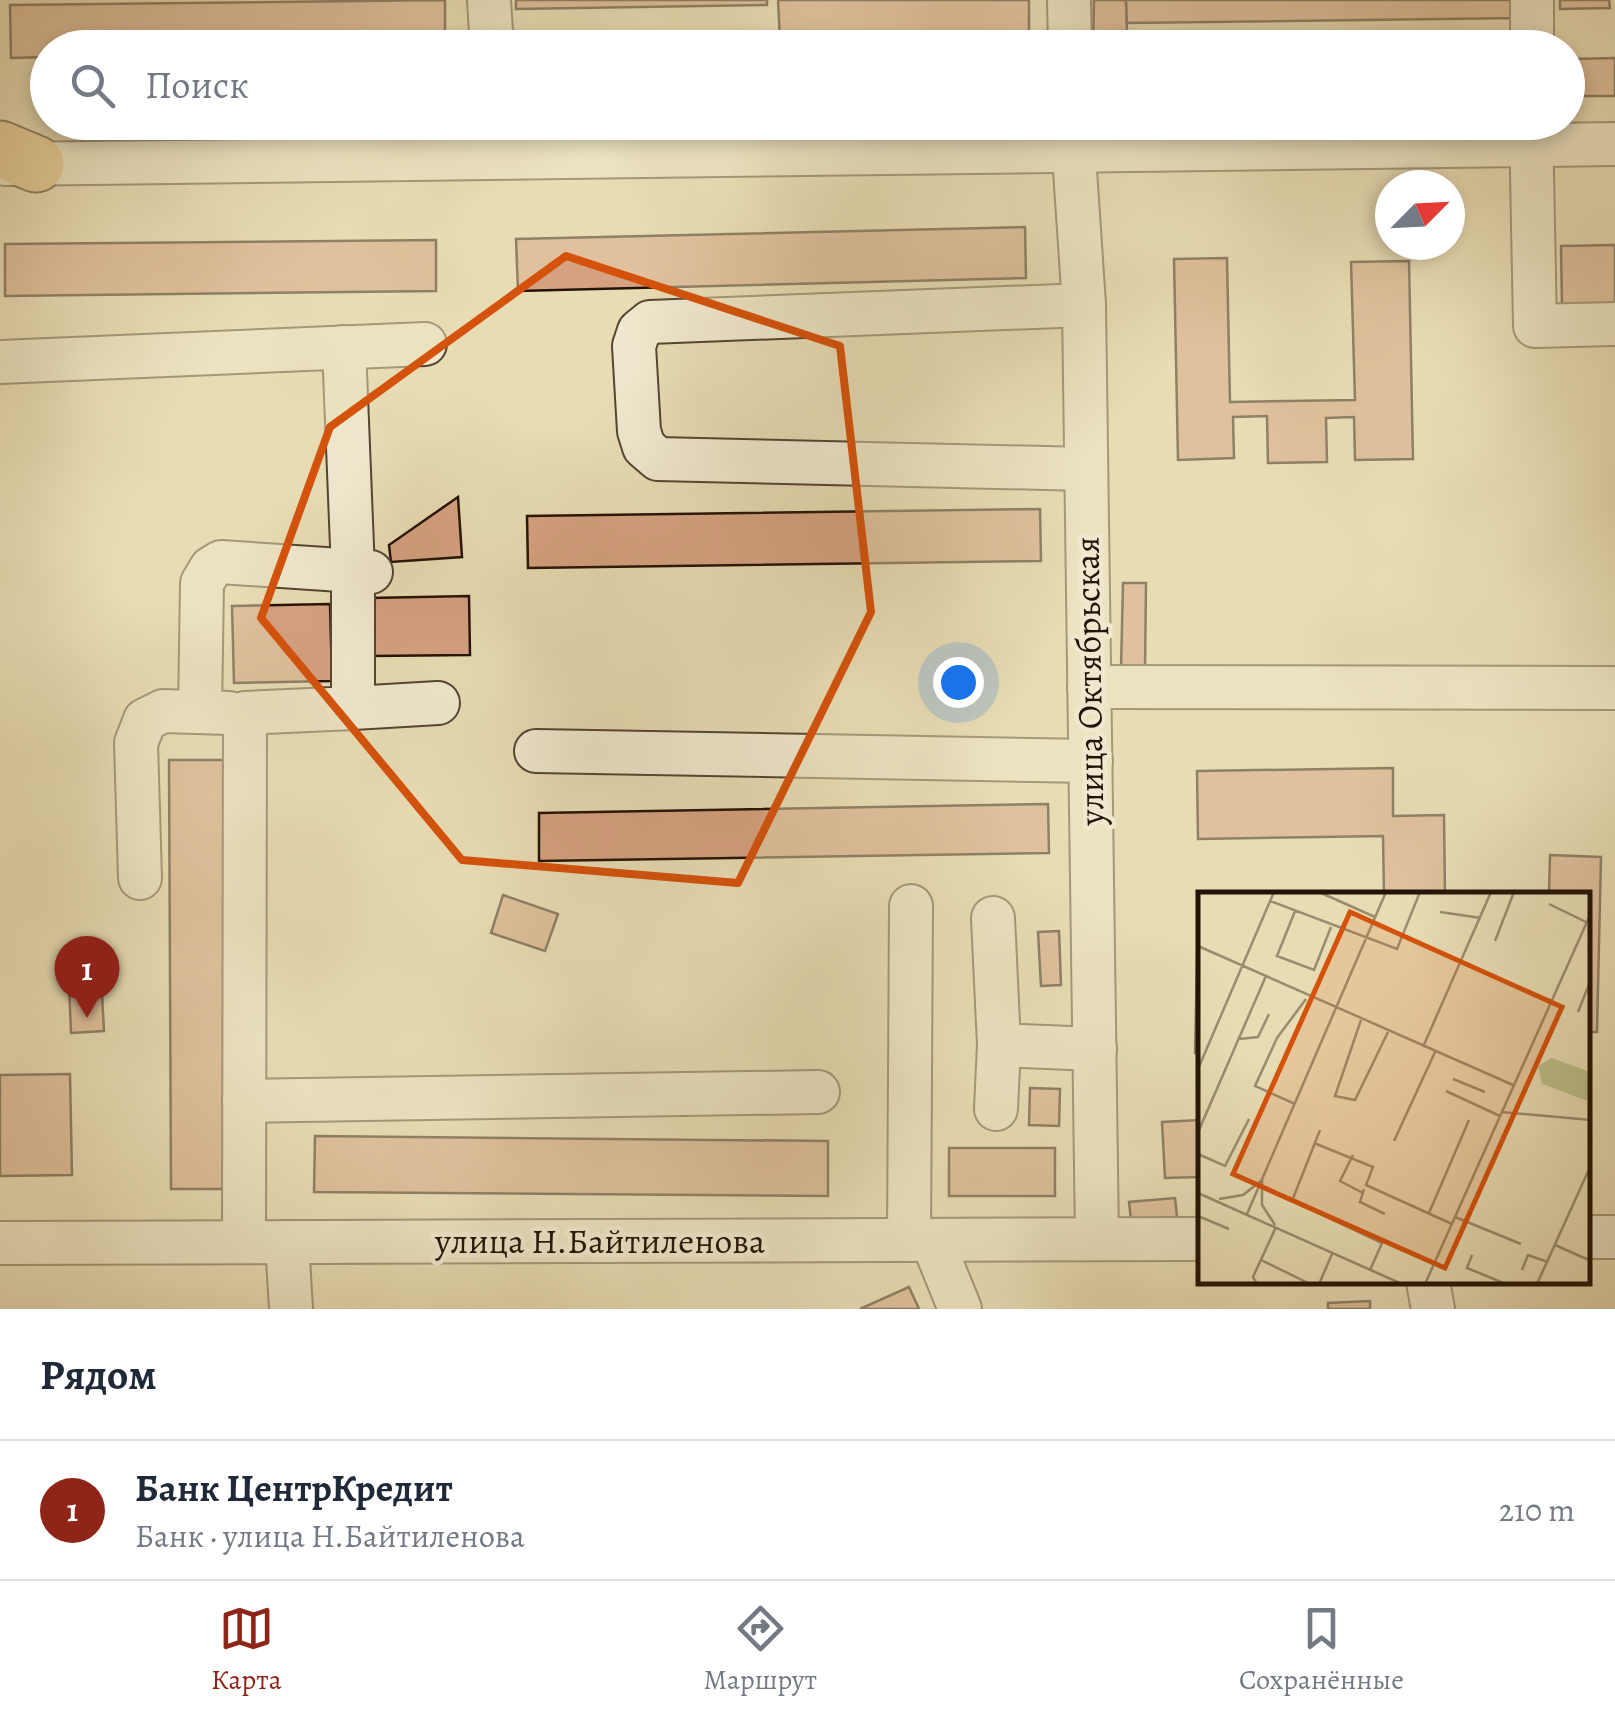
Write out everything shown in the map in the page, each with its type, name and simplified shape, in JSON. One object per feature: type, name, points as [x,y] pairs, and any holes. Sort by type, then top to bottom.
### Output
[{"type":"street","points":[[489,0],[491,30]]},
{"type":"street","points":[[1069,0],[1070,30]]},
{"type":"street","points":[[1532,0],[1532,30]]},
{"type":"street","points":[[9,164],[498,140]]},
{"type":"street","name":"улица Октябрьская","points":[[1073,140],[1084,305],[1097,1239]]},
{"type":"street","points":[[1531,140],[1535,326],[1615,324]]},
{"type":"street","points":[[1581,140],[1615,144]]},
{"type":"street","points":[[1084,305],[650,322],[638,331],[634,346],[638,431],[644,447],[658,460],[1086,470]]},
{"type":"street","points":[[0,362],[425,344]]},
{"type":"street","points":[[344,348],[362,571],[354,708]]},
{"type":"street","points":[[200,712],[202,583],[210,568],[221,562],[362,571]]},
{"type":"street","points":[[1089,687],[1615,688]]},
{"type":"street","points":[[140,878],[136,743],[145,720],[163,711],[245,713],[438,703]]},
{"type":"street","points":[[244,1242],[245,713]]},
{"type":"street","points":[[536,751],[1090,760]]},
{"type":"street","points":[[911,906],[921,1240],[960,1309]]},
{"type":"street","points":[[993,918],[999,1045],[996,1109]]},
{"type":"street","points":[[999,1045],[1095,1049]]},
{"type":"street","points":[[244,1101],[818,1092]]},
{"type":"street","name":"улица Н.Байтиленова","points":[[0,1243],[1198,1239]]},
{"type":"street","points":[[287,1242],[291,1309]]},
{"type":"street","points":[[1428,1284],[1433,1309]]},
{"type":"highlighted area","points":[[566,256],[840,346],[871,612],[738,883],[462,860],[261,618],[330,427]]},
{"type":"building","points":[[445,0],[445,30],[30,30],[30,57],[11,58],[10,5]]},
{"type":"building","points":[[516,0],[767,0],[767,5],[516,9]]},
{"type":"building","points":[[778,0],[1029,0],[1029,30],[779,30]]},
{"type":"building","points":[[1094,0],[1126,0],[1127,30],[1093,30]]},
{"type":"building","points":[[1126,0],[1517,0],[1518,18],[1127,23]]},
{"type":"building","points":[[1560,0],[1609,0],[1610,8],[1560,9]]},
{"type":"building","points":[[1615,58],[1615,96],[1585,96],[1585,59]]},
{"type":"building","points":[[1025,227],[1026,278],[518,291],[516,239]]},
{"type":"building","points":[[436,240],[436,291],[5,296],[5,244]]},
{"type":"building","points":[[1615,245],[1615,306],[1562,307],[1561,246]]},
{"type":"building","points":[[1227,258],[1230,402],[1355,400],[1351,262],[1409,261],[1413,459],[1355,460],[1354,417],[1326,418],[1327,462],[1268,463],[1267,416],[1233,417],[1234,458],[1178,460],[1174,259]]},
{"type":"building","points":[[458,497],[462,557],[391,562],[389,545]]},
{"type":"building","points":[[1040,509],[1041,561],[528,568],[527,516]]},
{"type":"building","points":[[1123,583],[1146,583],[1145,669],[1121,669]]},
{"type":"building","points":[[469,596],[470,655],[371,656],[370,598]]},
{"type":"building","points":[[330,604],[332,681],[234,683],[232,606]]},
{"type":"building","points":[[169,760],[226,760],[227,1189],[171,1189]]},
{"type":"building","points":[[1393,768],[1393,816],[1444,815],[1445,892],[1384,892],[1383,836],[1198,839],[1197,771]]},
{"type":"building","points":[[1048,804],[1049,853],[539,861],[539,813]]},
{"type":"building","points":[[1550,855],[1601,857],[1597,1032],[1590,1032],[1590,892],[1549,892]]},
{"type":"building","points":[[503,895],[558,914],[545,951],[491,933]]},
{"type":"building","points":[[1198,912],[1198,1053],[1195,1053]]},
{"type":"building","points":[[1059,931],[1061,985],[1041,986],[1038,932]]},
{"type":"building","points":[[100,958],[104,1031],[71,1033],[68,959]]},
{"type":"building","points":[[70,1074],[72,1175],[0,1176],[0,1075]]},
{"type":"building","points":[[1030,1088],[1060,1089],[1059,1126],[1029,1125]]},
{"type":"building","points":[[1198,1120],[1198,1177],[1165,1178],[1162,1122]]},
{"type":"building","points":[[315,1136],[828,1141],[828,1196],[314,1192]]},
{"type":"building","points":[[949,1148],[1055,1148],[1055,1196],[949,1196]]},
{"type":"building","points":[[1175,1198],[1178,1225],[1132,1229],[1129,1202]]},
{"type":"building","points":[[909,1287],[919,1309],[860,1309]]},
{"type":"building","points":[[1370,1301],[1370,1309],[1328,1309],[1328,1303]]},
{"type":"place","name":"Банк ЦентрКредит","points":[[87,1018]]}]
